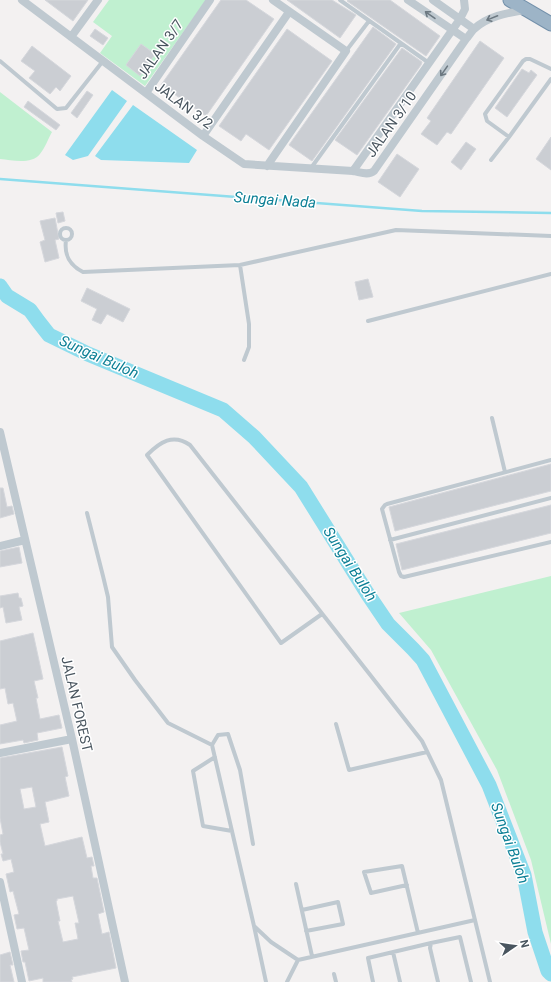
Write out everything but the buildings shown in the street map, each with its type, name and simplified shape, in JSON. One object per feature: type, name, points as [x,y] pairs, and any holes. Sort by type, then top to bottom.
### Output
[{"type":"highway","points":[[510,0],[551,24]]},
{"type":"street","name":"JALAN 3/2","points":[[22,0],[203,136],[244,164],[353,171]]},
{"type":"street","points":[[71,36],[98,0]]},
{"type":"street","name":"JALAN 3/7","points":[[146,93],[210,0]]},
{"type":"street","points":[[267,166],[346,51],[273,0]]},
{"type":"street","points":[[408,0],[466,39]]},
{"type":"street","points":[[433,0],[474,30]]},
{"type":"street","name":"JALAN 3/10","points":[[464,0],[465,8],[460,19],[353,171],[367,174],[374,171],[466,39],[474,30],[488,19],[525,10]]},
{"type":"street","points":[[203,136],[289,12]]},
{"type":"street","name":"JALAN FOREST","points":[[0,432],[1,444],[72,739],[125,982]]},
{"type":"street","points":[[0,546],[25,540]]},
{"type":"street","points":[[0,753],[72,739]]},
{"type":"street","points":[[0,882],[22,982]]},
{"type":"lane","points":[[343,1],[429,63]]},
{"type":"lane","points":[[346,51],[369,21]]},
{"type":"lane","points":[[311,168],[401,43]]},
{"type":"lane","points":[[509,137],[487,121],[485,114],[522,61],[526,58],[551,69]]},
{"type":"lane","points":[[0,61],[57,109],[66,108],[103,60]]},
{"type":"lane","points":[[491,160],[551,79]]},
{"type":"lane","points":[[66,240],[65,249],[67,258],[83,272],[240,265],[396,230],[551,236]]},
{"type":"lane","points":[[240,265],[250,324],[249,347],[244,360]]},
{"type":"lane","points":[[368,321],[551,274]]},
{"type":"lane","points":[[492,418],[505,472]]},
{"type":"lane","points":[[322,614],[281,643],[147,455],[165,441],[173,439],[182,440],[190,445],[422,741],[441,780],[490,982]]},
{"type":"lane","points":[[551,460],[384,505],[382,511],[399,572],[401,576],[404,577],[551,542]]},
{"type":"lane","points":[[390,540],[551,498]]},
{"type":"lane","points":[[87,513],[104,576],[108,597],[112,647],[168,723],[212,745]]},
{"type":"lane","points":[[336,724],[350,770],[427,752]]},
{"type":"lane","points":[[253,844],[240,770],[228,734],[218,735],[212,745],[266,982]]},
{"type":"lane","points":[[215,756],[193,771],[203,826],[232,831]]},
{"type":"lane","points":[[407,885],[372,893],[364,872],[402,866],[407,885],[418,933]]},
{"type":"lane","points":[[296,884],[312,956]]},
{"type":"lane","points":[[302,910],[338,902],[342,924],[306,931]]},
{"type":"lane","points":[[287,982],[298,960],[475,920]]},
{"type":"lane","points":[[254,926],[271,942],[298,960]]},
{"type":"lane","points":[[374,982],[368,958],[460,937],[471,982]]},
{"type":"lane","points":[[431,943],[430,948],[438,982]]},
{"type":"lane","points":[[393,952],[400,982]]},
{"type":"lane","points":[[334,974],[336,982]]},
{"type":"green space","points":[[109,0],[206,0],[145,86],[100,53],[112,36],[93,22]]},
{"type":"green space","points":[[0,92],[52,132],[40,154],[32,160],[21,161],[0,159]]},
{"type":"green space","points":[[551,576],[551,944],[531,860],[497,770],[431,650],[399,613]]},
{"type":"water","points":[[112,90],[127,101],[88,156],[73,160],[65,155]]},
{"type":"water","points":[[133,105],[197,150],[189,163],[101,160],[95,156]]},
{"type":"waterway","name":"Sungai Nada","points":[[0,179],[422,211],[551,213]]},
{"type":"waterway","name":"Sungai Buloh","points":[[0,286],[7,296],[30,310],[49,335],[88,354],[223,410],[254,437],[301,487],[388,624],[423,660],[489,785],[524,875],[535,932],[548,971],[551,974]]}]
